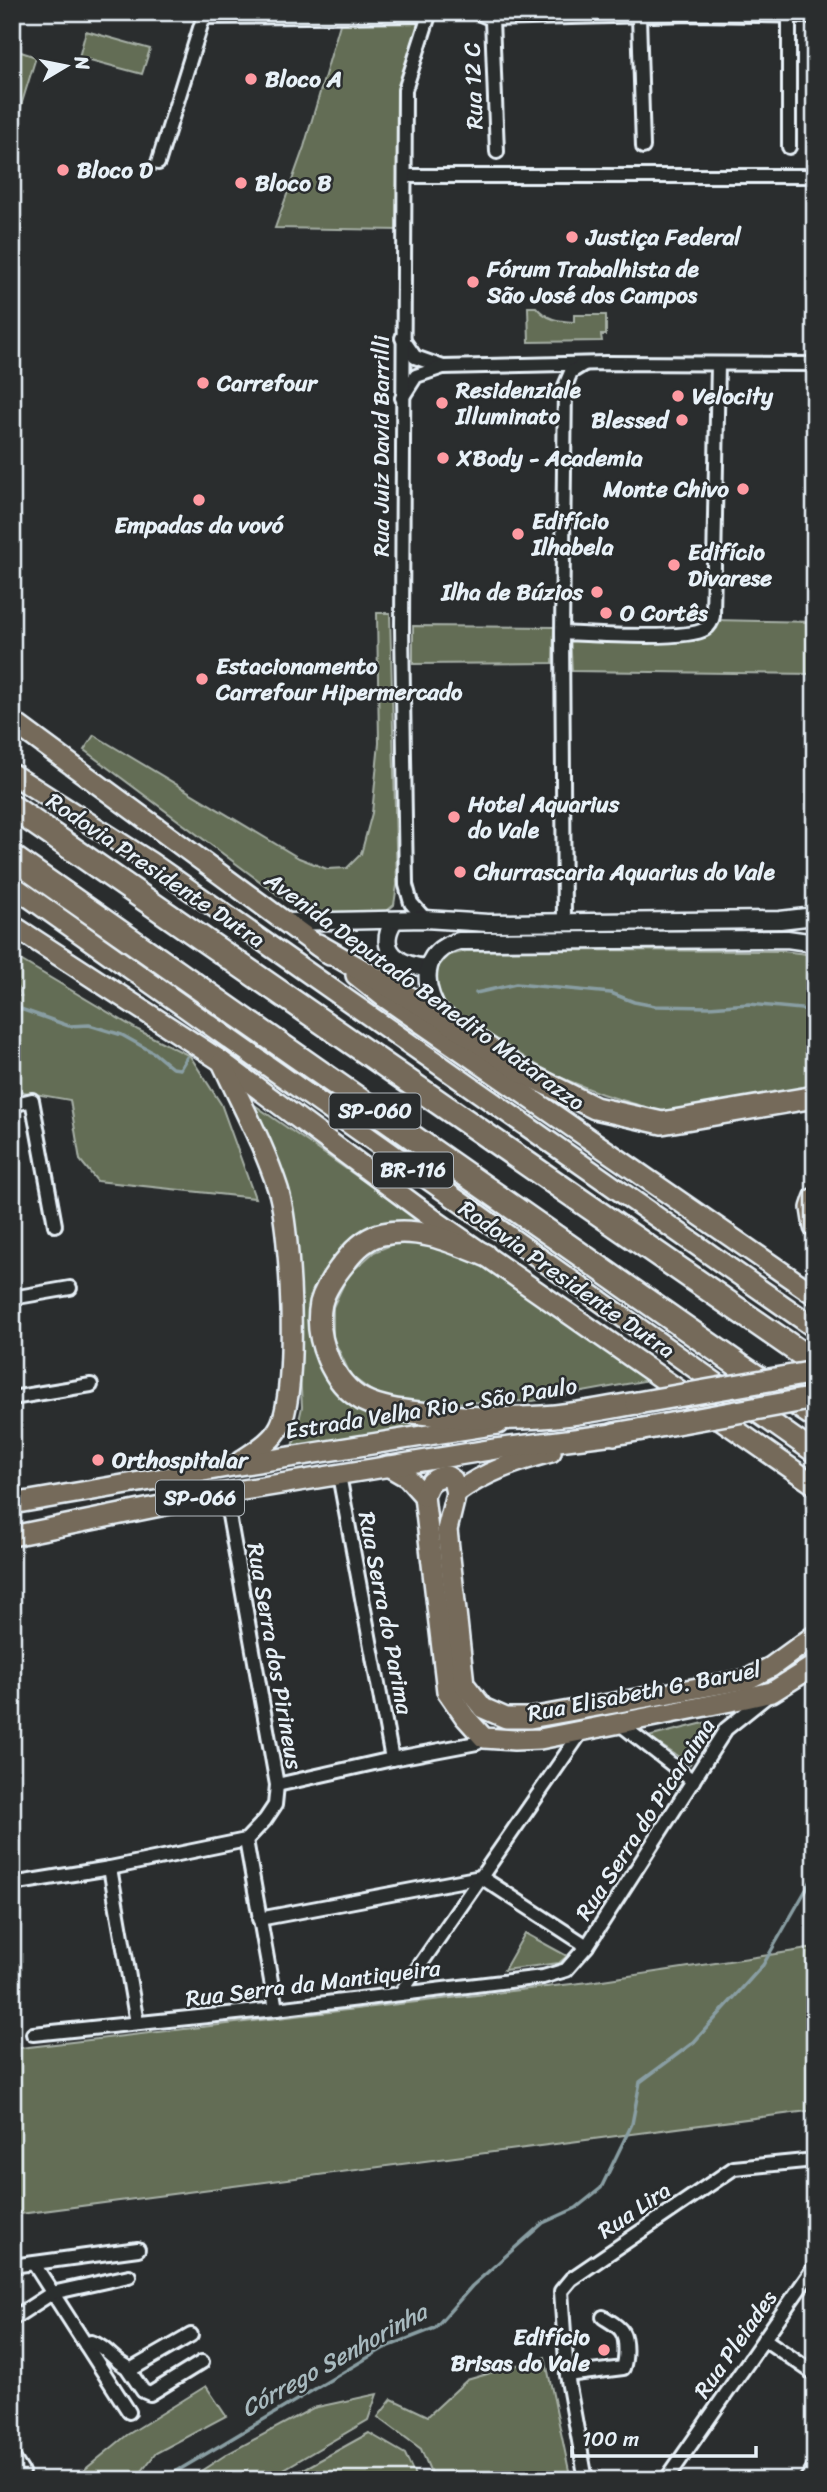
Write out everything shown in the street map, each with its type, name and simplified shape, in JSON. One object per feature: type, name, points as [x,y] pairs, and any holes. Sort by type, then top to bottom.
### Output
[{"type":"highway","name":"Rodovia Presidente Dutra","points":[[12,807],[815,1363]]},
{"type":"highway","name":"Rodovia Presidente Dutra","points":[[12,857],[815,1416]]},
{"type":"highway","points":[[318,945],[441,1016],[523,1072],[595,1108],[662,1122],[815,1097]]},
{"type":"highway","points":[[815,1199],[812,1208],[815,1227]]},
{"type":"highway","points":[[485,1255],[425,1234],[405,1231],[373,1237],[359,1246],[343,1264],[321,1303],[321,1335],[331,1366],[349,1390],[377,1406],[441,1416],[543,1417]]},
{"type":"highway","name":"Estrada Velha Rio - São Paulo","points":[[543,1417],[815,1372]]},
{"type":"highway","name":"SP-066","points":[[614,1434],[815,1398]]},
{"type":"main road","name":"Avenida Deputado Benedito Matarazzo","points":[[12,721],[287,922],[384,997],[815,1295]]},
{"type":"main road","points":[[12,760],[150,862]]},
{"type":"main road","name":"Rodovia Presidente Dutra","points":[[12,774],[150,862],[815,1328]]},
{"type":"main road","name":"Rodovia Presidente Dutra","points":[[12,885],[815,1453]]},
{"type":"main road","points":[[12,925],[221,1061],[485,1255],[815,1485]]},
{"type":"main road","points":[[221,1061],[269,1162],[285,1213],[289,1249],[289,1377],[284,1415],[272,1438],[233,1466]]},
{"type":"main road","name":"Estrada Velha Rio - São Paulo","points":[[233,1466],[543,1417]]},
{"type":"main road","points":[[388,1466],[407,1477],[424,1496],[430,1483],[439,1476],[447,1476],[453,1480],[456,1493],[471,1482],[513,1463],[614,1434]]},
{"type":"main road","name":"SP-066","points":[[12,1536],[225,1493],[388,1466],[614,1434]]},
{"type":"main road","name":"SP-066","points":[[12,1504],[233,1466]]},
{"type":"main road","name":"Rua Elisabeth G. Baruel","points":[[456,1493],[447,1530],[464,1684],[483,1708],[506,1718],[530,1718],[748,1679],[771,1667],[815,1635]]},
{"type":"main road","name":"Rua Elisabeth G. Baruel","points":[[424,1496],[447,1690],[465,1717],[484,1738],[514,1741],[540,1739],[772,1692],[815,1665]]},
{"type":"street","points":[[476,12],[492,19],[694,13],[815,16]]},
{"type":"street","points":[[158,163],[204,15],[430,14]]},
{"type":"street","name":"Rua Juiz David Barrilli","points":[[425,919],[411,903],[407,885],[401,482],[405,90],[430,14]]},
{"type":"street","points":[[639,16],[643,147]]},
{"type":"street","points":[[789,16],[789,147]]},
{"type":"street","name":"Rua 12 C","points":[[492,19],[497,152]]},
{"type":"street","points":[[405,176],[815,176]]},
{"type":"street","points":[[402,338],[415,357],[443,367]]},
{"type":"street","points":[[564,922],[562,633],[565,386],[571,372],[584,364]]},
{"type":"street","points":[[562,633],[641,636],[679,634],[699,632],[709,625],[713,616],[718,364]]},
{"type":"street","points":[[402,399],[416,376],[443,367],[815,364]]},
{"type":"street","points":[[287,922],[425,919],[488,923],[780,920],[815,916]]},
{"type":"street","points":[[394,921],[388,930],[387,938],[393,954],[405,964],[428,968]]},
{"type":"street","points":[[441,1016],[430,992],[428,968],[436,952],[446,945],[459,942],[787,939],[815,943]]},
{"type":"street","points":[[12,1105],[32,1100],[55,1224]]},
{"type":"street","points":[[12,1298],[69,1288]]},
{"type":"street","points":[[12,1398],[91,1385]]},
{"type":"street","name":"Rua Serra do Parima","points":[[339,1475],[392,1759]]},
{"type":"street","name":"Rua Serra dos Pirineus","points":[[225,1493],[277,1785]]},
{"type":"street","name":"Rua Serra do Picaraima","points":[[587,1946],[726,1729],[772,1692]]},
{"type":"street","points":[[620,1724],[693,1781]]},
{"type":"street","points":[[400,1994],[582,1731]]},
{"type":"street","points":[[12,1884],[110,1868],[246,1840],[275,1805],[277,1785],[477,1743]]},
{"type":"street","points":[[246,1840],[276,2009]]},
{"type":"street","points":[[110,1868],[137,2023]]},
{"type":"street","points":[[259,1919],[481,1877],[587,1946]]},
{"type":"street","name":"Rua Serra da Mantiqueira","points":[[33,2034],[276,2009],[543,1977],[566,1970],[587,1946]]},
{"type":"street","name":"Rua Lira","points":[[567,2375],[561,2291],[570,2279],[734,2168],[815,2160]]},
{"type":"street","points":[[12,2266],[138,2249]]},
{"type":"street","points":[[34,2264],[129,2412]]},
{"type":"street","name":"Rua Pleiades","points":[[666,2480],[815,2266]]},
{"type":"street","points":[[12,2319],[52,2292],[129,2276]]},
{"type":"street","points":[[586,2480],[567,2375],[623,2368],[623,2334],[603,2317]]},
{"type":"street","points":[[128,2369],[138,2368],[191,2336]]},
{"type":"street","points":[[764,2340],[815,2374]]},
{"type":"street","points":[[86,2345],[91,2342],[100,2345],[128,2369],[143,2391],[150,2394],[202,2361]]},
{"type":"street","points":[[12,2456],[22,2472]]},
{"type":"street","points":[[806,2480],[815,2466]]},
{"type":"green space","points":[[425,21],[403,91],[400,230],[275,228],[304,147],[340,24]]},
{"type":"green space","points":[[86,31],[150,49],[142,74],[79,57]]},
{"type":"green space","points":[[12,49],[36,57],[12,135]]},
{"type":"green space","points":[[528,307],[536,307],[549,317],[563,321],[574,322],[574,315],[606,315],[606,335],[601,335],[602,341],[529,342]]},
{"type":"green space","points":[[377,613],[390,613],[397,885],[394,905],[382,915],[309,918],[84,750],[94,735],[299,858],[327,869],[347,868],[361,854],[372,813],[379,743]]},
{"type":"green space","points":[[714,620],[815,622],[815,674],[572,671],[570,634],[695,635]]},
{"type":"green space","points":[[413,626],[554,627],[553,663],[413,664]]},
{"type":"green space","points":[[466,951],[782,951],[815,955],[815,1089],[750,1102],[661,1112],[602,1094],[549,1073],[440,1004],[436,992],[438,966],[450,955]]},
{"type":"green space","points":[[12,955],[138,1030],[190,1056],[221,1104],[255,1198],[97,1181],[80,1160],[70,1100],[12,1090],[12,996],[21,996],[12,975]]},
{"type":"green space","points":[[243,1097],[428,1226],[367,1231],[333,1257],[317,1285],[310,1324],[316,1356],[330,1385],[356,1404],[389,1421],[427,1424],[293,1447],[302,1407],[291,1211]]},
{"type":"green space","points":[[398,1242],[425,1244],[476,1260],[649,1380],[533,1401],[407,1404],[373,1392],[351,1376],[333,1338],[333,1307],[348,1275],[374,1252]]},
{"type":"green space","points":[[708,1722],[690,1764],[648,1737]]},
{"type":"green space","points":[[525,1933],[567,1956],[559,1963],[504,1970]]},
{"type":"green space","points":[[815,1948],[815,2110],[12,2215],[12,2049],[589,1982]]},
{"type":"green space","points":[[545,2357],[571,2480],[434,2480],[421,2449],[378,2417],[392,2399],[428,2416],[467,2380]]},
{"type":"green space","points":[[206,2386],[226,2416],[156,2453],[135,2480],[72,2480],[127,2435]]},
{"type":"green space","points":[[377,2394],[368,2420],[265,2480],[187,2480],[227,2454],[313,2408]]},
{"type":"green space","points":[[369,2433],[405,2454],[417,2480],[284,2480]]},
{"type":"waterway","points":[[476,993],[516,984],[611,993],[634,1002],[655,1006],[709,1007],[749,1004],[815,1013]]},
{"type":"waterway","points":[[12,1006],[69,1026],[89,1025],[122,1035],[154,1053],[172,1068],[180,1069],[187,1057]]},
{"type":"waterway","name":"Córrego Senhorinha","points":[[162,2480],[384,2348],[435,2328],[472,2286],[543,2223],[576,2208],[601,2188],[632,2124],[640,2082],[694,2042],[763,1965],[815,1874]]},
{"type":"place","name":"Bloco A","points":[[251,79]]},
{"type":"place","name":"Bloco D","points":[[63,170]]},
{"type":"place","name":"Bloco B","points":[[241,183]]},
{"type":"place","name":"Justiça Federal","points":[[572,237]]},
{"type":"place","name":"Fórum Trabalhista de São José dos Campos","points":[[473,282]]},
{"type":"place","name":"Carrefour","points":[[203,383]]},
{"type":"place","name":"Velocity","points":[[678,396]]},
{"type":"place","name":"Residenziale Illuminato","points":[[442,403]]},
{"type":"place","name":"Blessed","points":[[682,420]]},
{"type":"place","name":"XBody - Academia","points":[[443,458]]},
{"type":"place","name":"Monte Chivo","points":[[743,489]]},
{"type":"place","name":"Empadas da vovó","points":[[199,500]]},
{"type":"place","name":"Edifício Ilhabela","points":[[518,534]]},
{"type":"place","name":"Edifício Divarese","points":[[674,565]]},
{"type":"place","name":"Ilha de Búzios","points":[[597,592]]},
{"type":"place","name":"O Cortês","points":[[606,613]]},
{"type":"place","name":"Estacionamento Carrefour Hipermercado","points":[[202,679]]},
{"type":"place","name":"Hotel Aquarius do Vale","points":[[454,817]]},
{"type":"place","name":"Churrascaria Aquarius do Vale","points":[[460,872]]},
{"type":"place","name":"Orthospitalar","points":[[98,1460]]},
{"type":"place","name":"Edifício Brisas do Vale","points":[[604,2350]]}]
